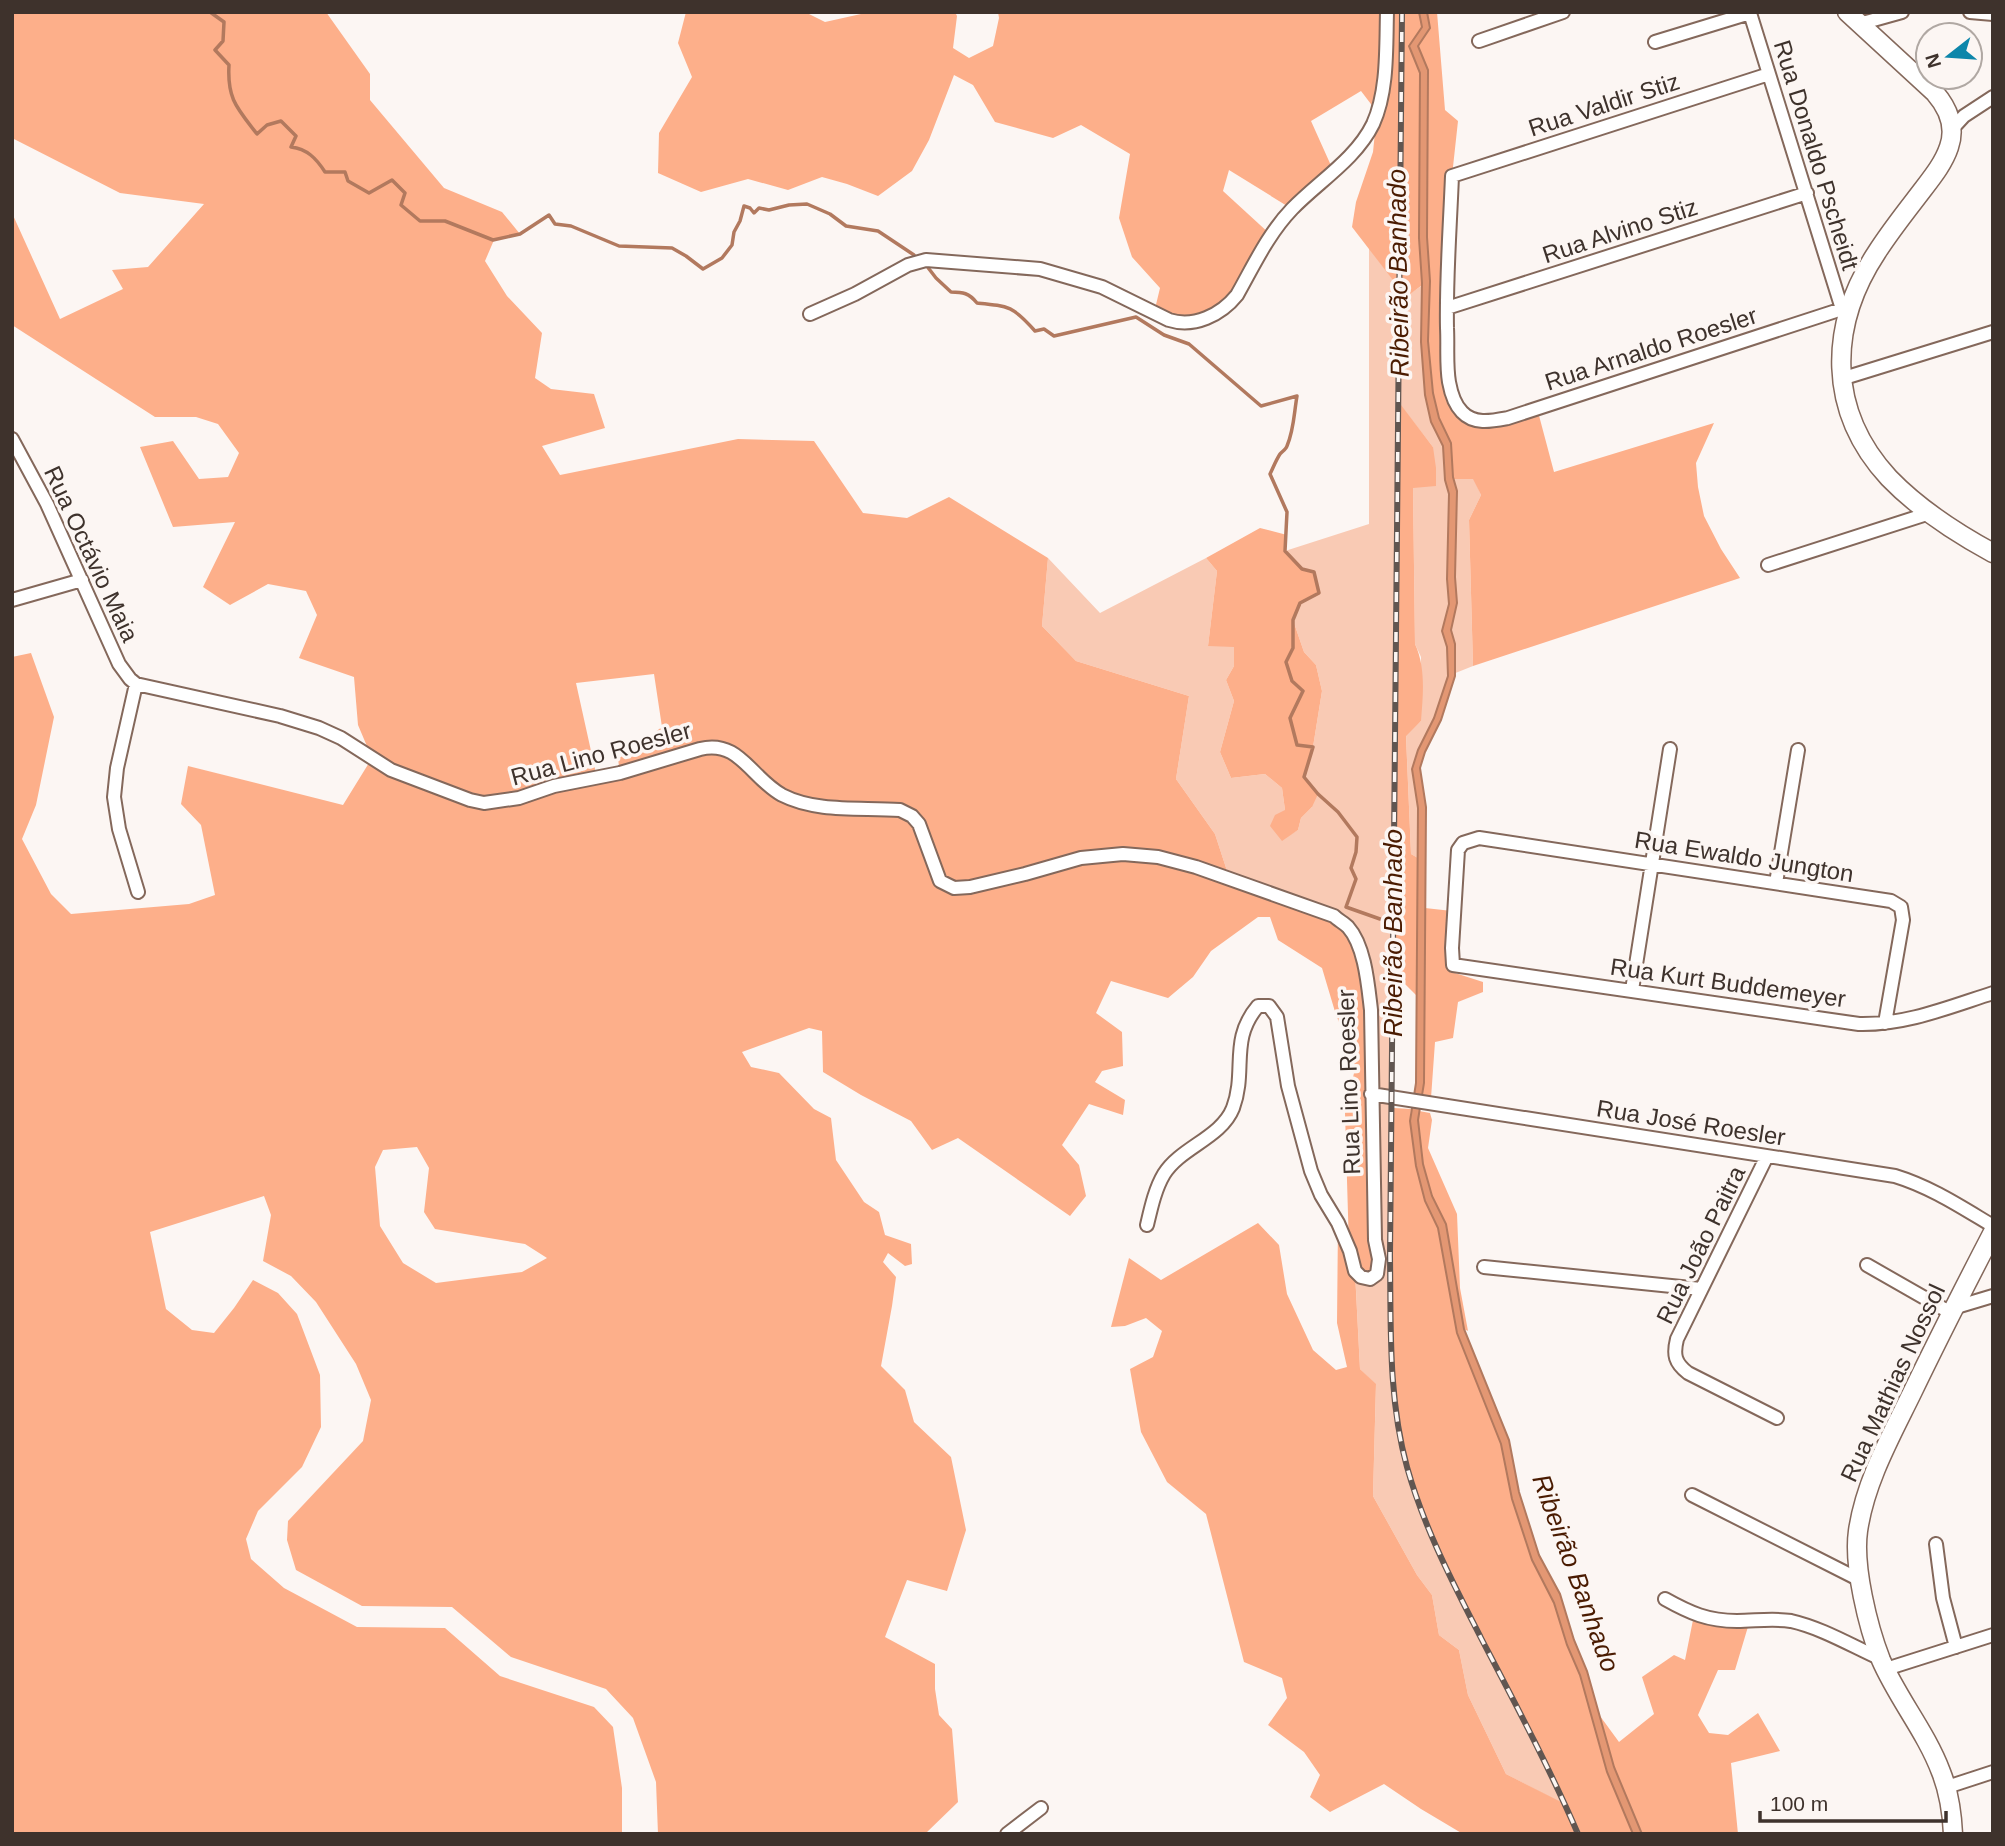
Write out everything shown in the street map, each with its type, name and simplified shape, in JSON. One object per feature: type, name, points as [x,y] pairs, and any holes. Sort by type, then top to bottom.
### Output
[{"type":"street","points":[[810,314],[855,294],[908,265],[926,260],[1040,270],[1102,288],[1178,323],[1194,322],[1213,314],[1237,295],[1271,235],[1292,209],[1351,154],[1365,137],[1377,112],[1384,76],[1387,12]]},
{"type":"street","points":[[1479,41],[1563,12]]},
{"type":"street","points":[[1853,18],[1902,12]]},
{"type":"street","points":[[1970,12],[1993,14]]},
{"type":"street","points":[[1655,42],[1750,13]]},
{"type":"street","name":"Rua Donaldo Pscheidt","points":[[1750,13],[1846,309]]},
{"type":"street","points":[[1853,18],[1943,102],[1952,129],[1945,158],[1877,251],[1846,309],[1841,349],[1841,379],[1855,424],[1878,465],[1906,494],[1930,513],[1993,552]]},
{"type":"street","name":"Rua Valdir Stiz","points":[[1447,308],[1452,176],[1769,74]]},
{"type":"street","points":[[1952,129],[1964,116],[1993,97]]},
{"type":"street","name":"Rua Alvino Stiz","points":[[1447,308],[1807,193]]},
{"type":"street","name":"Rua Arnaldo Roesler","points":[[1447,308],[1448,365],[1452,394],[1464,414],[1487,422],[1507,418],[1846,309]]},
{"type":"street","points":[[1841,379],[1993,332]]},
{"type":"street","name":"Rua Octávio Maia","points":[[12,439],[47,504],[119,664],[136,684]]},
{"type":"street","points":[[1768,565],[1930,513]]},
{"type":"street","points":[[12,600],[82,580]]},
{"type":"street","points":[[136,684],[117,768],[114,797],[119,829],[138,892]]},
{"type":"street","name":"Rua Lino Roesler","points":[[136,684],[280,716],[319,728],[341,738],[391,770],[484,803],[519,798],[554,786],[620,773],[700,749],[720,747],[730,750],[778,793],[793,800],[822,806],[900,810],[912,816],[919,824],[940,881],[954,888],[995,882],[1082,858],[1123,854],[1158,857],[1229,877],[1334,916],[1348,927],[1354,936],[1368,986],[1375,1240],[1379,1259],[1377,1274],[1370,1279],[1361,1277],[1355,1271],[1342,1232],[1311,1171],[1288,1086],[1278,1017],[1269,1006],[1258,1006],[1249,1016],[1240,1037],[1239,1074],[1233,1109],[1220,1127],[1188,1150],[1165,1173],[1154,1196],[1147,1224]]},
{"type":"street","points":[[1632,990],[1670,749]]},
{"type":"street","points":[[1776,884],[1798,750]]},
{"type":"street","name":"Rua Ewaldo Jungton","points":[[1453,965],[1458,850],[1463,843],[1479,838],[1891,901],[1901,907],[1903,920],[1885,1023]]},
{"type":"street","name":"Rua Kurt Buddemeyer","points":[[1453,965],[1859,1024],[1885,1023],[1929,1014],[1993,993]]},
{"type":"street","name":"Rua José Roesler","points":[[1371,1094],[1895,1177],[1937,1193],[1993,1226]]},
{"type":"street","name":"Rua João Paitra","points":[[1767,1156],[1674,1350],[1679,1367],[1688,1373],[1777,1418]]},
{"type":"street","name":"Rua Mathias Nossol","points":[[1952,1834],[1947,1787],[1936,1759],[1884,1664],[1869,1620],[1860,1580],[1858,1531],[1869,1488],[1891,1435],[1993,1232]]},
{"type":"street","points":[[1867,1265],[1952,1310],[1993,1296]]},
{"type":"street","points":[[1484,1267],[1701,1289]]},
{"type":"street","points":[[1692,1495],[1860,1580]]},
{"type":"street","points":[[1936,1544],[1943,1598],[1956,1647]]},
{"type":"street","points":[[1665,1599],[1694,1615],[1709,1619],[1772,1619],[1802,1624],[1884,1664],[1956,1647],[1993,1634]]},
{"type":"street","points":[[1947,1787],[1993,1772]]},
{"type":"street","points":[[1007,1834],[1041,1808]]},
{"type":"shaded area","points":[[12,12],[326,12],[370,74],[370,100],[444,188],[502,212],[520,234],[494,240],[485,261],[507,296],[542,333],[535,378],[551,389],[594,394],[605,428],[542,446],[560,475],[738,439],[814,441],[863,513],[907,518],[949,497],[1048,558],[1042,626],[1076,661],[1189,696],[1176,779],[1215,834],[1229,877],[1348,927],[1365,969],[1377,1274],[1355,1272],[1360,1369],[1376,1384],[1373,1496],[1417,1575],[1432,1595],[1439,1635],[1459,1650],[1468,1695],[1506,1774],[1565,1804],[1448,1574],[1425,1523],[1407,1466],[1396,1411],[1392,1362],[1390,1256],[1394,1108],[1411,1109],[1416,1167],[1425,1201],[1438,1228],[1457,1333],[1501,1444],[1512,1499],[1532,1560],[1554,1603],[1580,1675],[1607,1772],[1633,1834],[1463,1834],[1384,1784],[1330,1812],[1310,1797],[1320,1775],[1304,1752],[1268,1725],[1287,1698],[1282,1678],[1244,1662],[1206,1514],[1167,1482],[1141,1432],[1130,1369],[1153,1357],[1162,1331],[1146,1318],[1125,1326],[1111,1327],[1129,1258],[1161,1280],[1258,1223],[1279,1245],[1287,1294],[1313,1350],[1336,1370],[1347,1367],[1337,1323],[1338,1223],[1349,1248],[1345,1113],[1354,1073],[1350,1048],[1336,1015],[1322,968],[1278,940],[1270,917],[1258,917],[1211,951],[1193,977],[1168,998],[1111,981],[1096,1013],[1122,1032],[1123,1066],[1102,1071],[1095,1082],[1125,1100],[1123,1115],[1089,1104],[1062,1145],[1079,1165],[1086,1196],[1070,1216],[958,1138],[932,1150],[911,1121],[823,1072],[822,1031],[809,1028],[742,1052],[751,1067],[779,1073],[814,1109],[831,1118],[836,1160],[864,1202],[879,1212],[885,1235],[911,1244],[912,1264],[905,1266],[888,1253],[883,1262],[896,1277],[881,1366],[905,1390],[914,1422],[951,1457],[966,1530],[947,1591],[907,1580],[885,1637],[935,1664],[939,1715],[952,1729],[958,1802],[925,1834],[658,1834],[656,1782],[633,1718],[606,1689],[511,1657],[452,1607],[362,1606],[296,1570],[287,1540],[288,1521],[363,1441],[371,1400],[356,1364],[316,1302],[291,1276],[263,1261],[271,1215],[264,1196],[150,1232],[166,1309],[192,1330],[214,1333],[253,1280],[278,1293],[297,1314],[320,1375],[321,1427],[302,1467],[258,1511],[246,1539],[251,1559],[284,1588],[357,1627],[445,1628],[500,1676],[594,1707],[613,1727],[622,1788],[622,1834],[12,1834],[12,657],[31,653],[54,717],[36,805],[22,839],[51,894],[71,914],[189,904],[215,895],[201,825],[181,804],[188,766],[343,805],[372,758],[358,725],[354,677],[299,658],[317,615],[306,591],[268,584],[230,605],[203,587],[235,522],[173,527],[140,447],[173,441],[199,479],[228,477],[239,453],[218,424],[196,417],[155,417],[12,325],[12,213],[60,319],[123,289],[112,270],[148,267],[204,204],[120,193],[12,138]],"holes":[[[654,674],[662,727],[618,759],[620,773],[597,778],[576,683]],[[417,1147],[429,1168],[424,1212],[435,1229],[525,1244],[547,1258],[522,1272],[436,1283],[403,1263],[380,1226],[375,1167],[383,1150]]]},
{"type":"shaded area","points":[[686,12],[805,12],[825,22],[870,12],[955,12],[957,16],[953,48],[969,58],[993,46],[998,12],[1437,12],[1445,110],[1458,121],[1452,176],[1449,381],[1472,418],[1537,408],[1554,472],[1714,423],[1696,463],[1698,487],[1704,516],[1740,578],[1473,666],[1469,520],[1481,495],[1473,479],[1449,479],[1447,445],[1429,395],[1425,283],[1406,297],[1352,227],[1356,202],[1373,152],[1377,112],[1361,91],[1311,121],[1333,170],[1292,209],[1229,170],[1223,191],[1271,235],[1237,295],[1194,322],[1154,313],[1160,288],[1132,257],[1119,218],[1130,154],[1081,125],[1053,138],[995,122],[973,85],[954,75],[929,140],[912,171],[878,196],[822,177],[788,190],[748,179],[701,192],[658,173],[659,133],[692,77],[678,43]]},
{"type":"shaded area","points":[[1419,12],[1427,12],[1430,28],[1418,46],[1428,70],[1428,341],[1433,393],[1439,418],[1451,443],[1453,477],[1457,491],[1457,603],[1451,630],[1455,644],[1455,676],[1441,720],[1420,768],[1426,807],[1424,1083],[1418,1120],[1423,1164],[1432,1196],[1446,1224],[1464,1329],[1509,1440],[1519,1492],[1539,1555],[1560,1594],[1587,1671],[1614,1767],[1642,1834],[1633,1834],[1607,1772],[1580,1675],[1554,1603],[1532,1560],[1512,1499],[1501,1444],[1457,1333],[1438,1228],[1425,1201],[1416,1166],[1410,1121],[1416,1083],[1418,808],[1412,769],[1434,718],[1448,676],[1447,647],[1442,631],[1449,604],[1449,494],[1445,480],[1443,446],[1431,422],[1425,395],[1421,342],[1420,73],[1409,46],[1422,27]]},
{"type":"shaded area","points":[[1369,248],[1406,296],[1426,283],[1449,479],[1474,479],[1481,495],[1469,520],[1473,666],[1448,676],[1434,718],[1412,768],[1418,808],[1418,858],[1411,854],[1406,735],[1421,721],[1421,657],[1415,644],[1413,487],[1433,447],[1398,402],[1390,929],[1390,1256],[1396,1411],[1407,1467],[1425,1523],[1565,1805],[1506,1774],[1468,1695],[1459,1650],[1439,1635],[1432,1595],[1417,1575],[1373,1496],[1376,1385],[1360,1369],[1355,1271],[1371,1010],[1229,877],[1215,834],[1176,779],[1189,696],[1076,661],[1042,626],[1048,558],[1100,613],[1206,558],[1217,571],[1208,646],[1234,646],[1234,666],[1226,680],[1234,701],[1220,752],[1231,778],[1265,774],[1282,788],[1285,810],[1281,840],[1298,830],[1301,818],[1312,807],[1304,777],[1313,747],[1322,691],[1316,665],[1304,652],[1293,620],[1300,603],[1302,569],[1285,551],[1369,524]]},
{"type":"shaded area","points":[[1398,401],[1433,447],[1436,468],[1436,486],[1413,488],[1415,644],[1421,662],[1423,692],[1421,721],[1406,736],[1411,854],[1418,858],[1417,996],[1402,981],[1390,929]]},
{"type":"shaded area","points":[[1260,528],[1287,535],[1285,551],[1302,569],[1314,572],[1319,593],[1300,603],[1293,620],[1304,652],[1316,665],[1322,691],[1313,747],[1304,776],[1318,794],[1312,807],[1301,818],[1298,830],[1282,841],[1270,826],[1275,815],[1285,810],[1282,788],[1265,774],[1231,778],[1220,752],[1234,701],[1226,680],[1234,666],[1234,647],[1208,646],[1217,571],[1206,558]]},
{"type":"shaded area","points":[[1425,908],[1452,911],[1449,965],[1455,973],[1483,982],[1483,992],[1458,1002],[1453,1038],[1435,1042],[1431,1098],[1423,1098]]},
{"type":"shaded area","points":[[1419,1111],[1430,1113],[1432,1120],[1428,1148],[1457,1214],[1460,1288],[1468,1331],[1464,1329],[1446,1224],[1432,1196],[1423,1164]]},
{"type":"shaded area","points":[[1694,1615],[1750,1620],[1735,1670],[1718,1670],[1698,1715],[1709,1733],[1728,1735],[1758,1713],[1780,1751],[1731,1763],[1738,1834],[1642,1834],[1614,1767],[1600,1716],[1619,1742],[1654,1714],[1642,1677],[1674,1655],[1685,1660]]},
{"type":"waterway","points":[[210,12],[224,22],[223,41],[215,50],[229,65],[232,95],[239,110],[257,134],[267,125],[281,121],[296,136],[291,147],[311,155],[325,172],[345,172],[348,181],[369,193],[392,180],[405,193],[401,205],[420,221],[445,221],[493,240],[520,234],[549,215],[555,224],[571,226],[619,246],[672,248],[703,269],[722,258],[732,245],[744,206],[754,213],[759,208],[769,210],[807,204],[830,214],[846,226],[878,231],[914,255]]},
{"type":"waterway","name":"Ribeirão Banhado","points":[[926,265],[951,292],[966,294],[977,303],[1010,309],[1035,331],[1044,329],[1054,336],[1136,317],[1164,335],[1189,344],[1261,406],[1297,396],[1289,440],[1270,474],[1287,512],[1285,551],[1302,569],[1314,572],[1319,593],[1300,603],[1293,620],[1293,648],[1286,662],[1292,681],[1303,691],[1290,718],[1297,745],[1313,747],[1304,777],[1338,812],[1357,837],[1351,868],[1356,879],[1346,907],[1380,919]]},
{"type":"railway","points":[[1402,12],[1390,1256],[1396,1415],[1414,1490],[1440,1555],[1544,1760],[1578,1834]]}]
